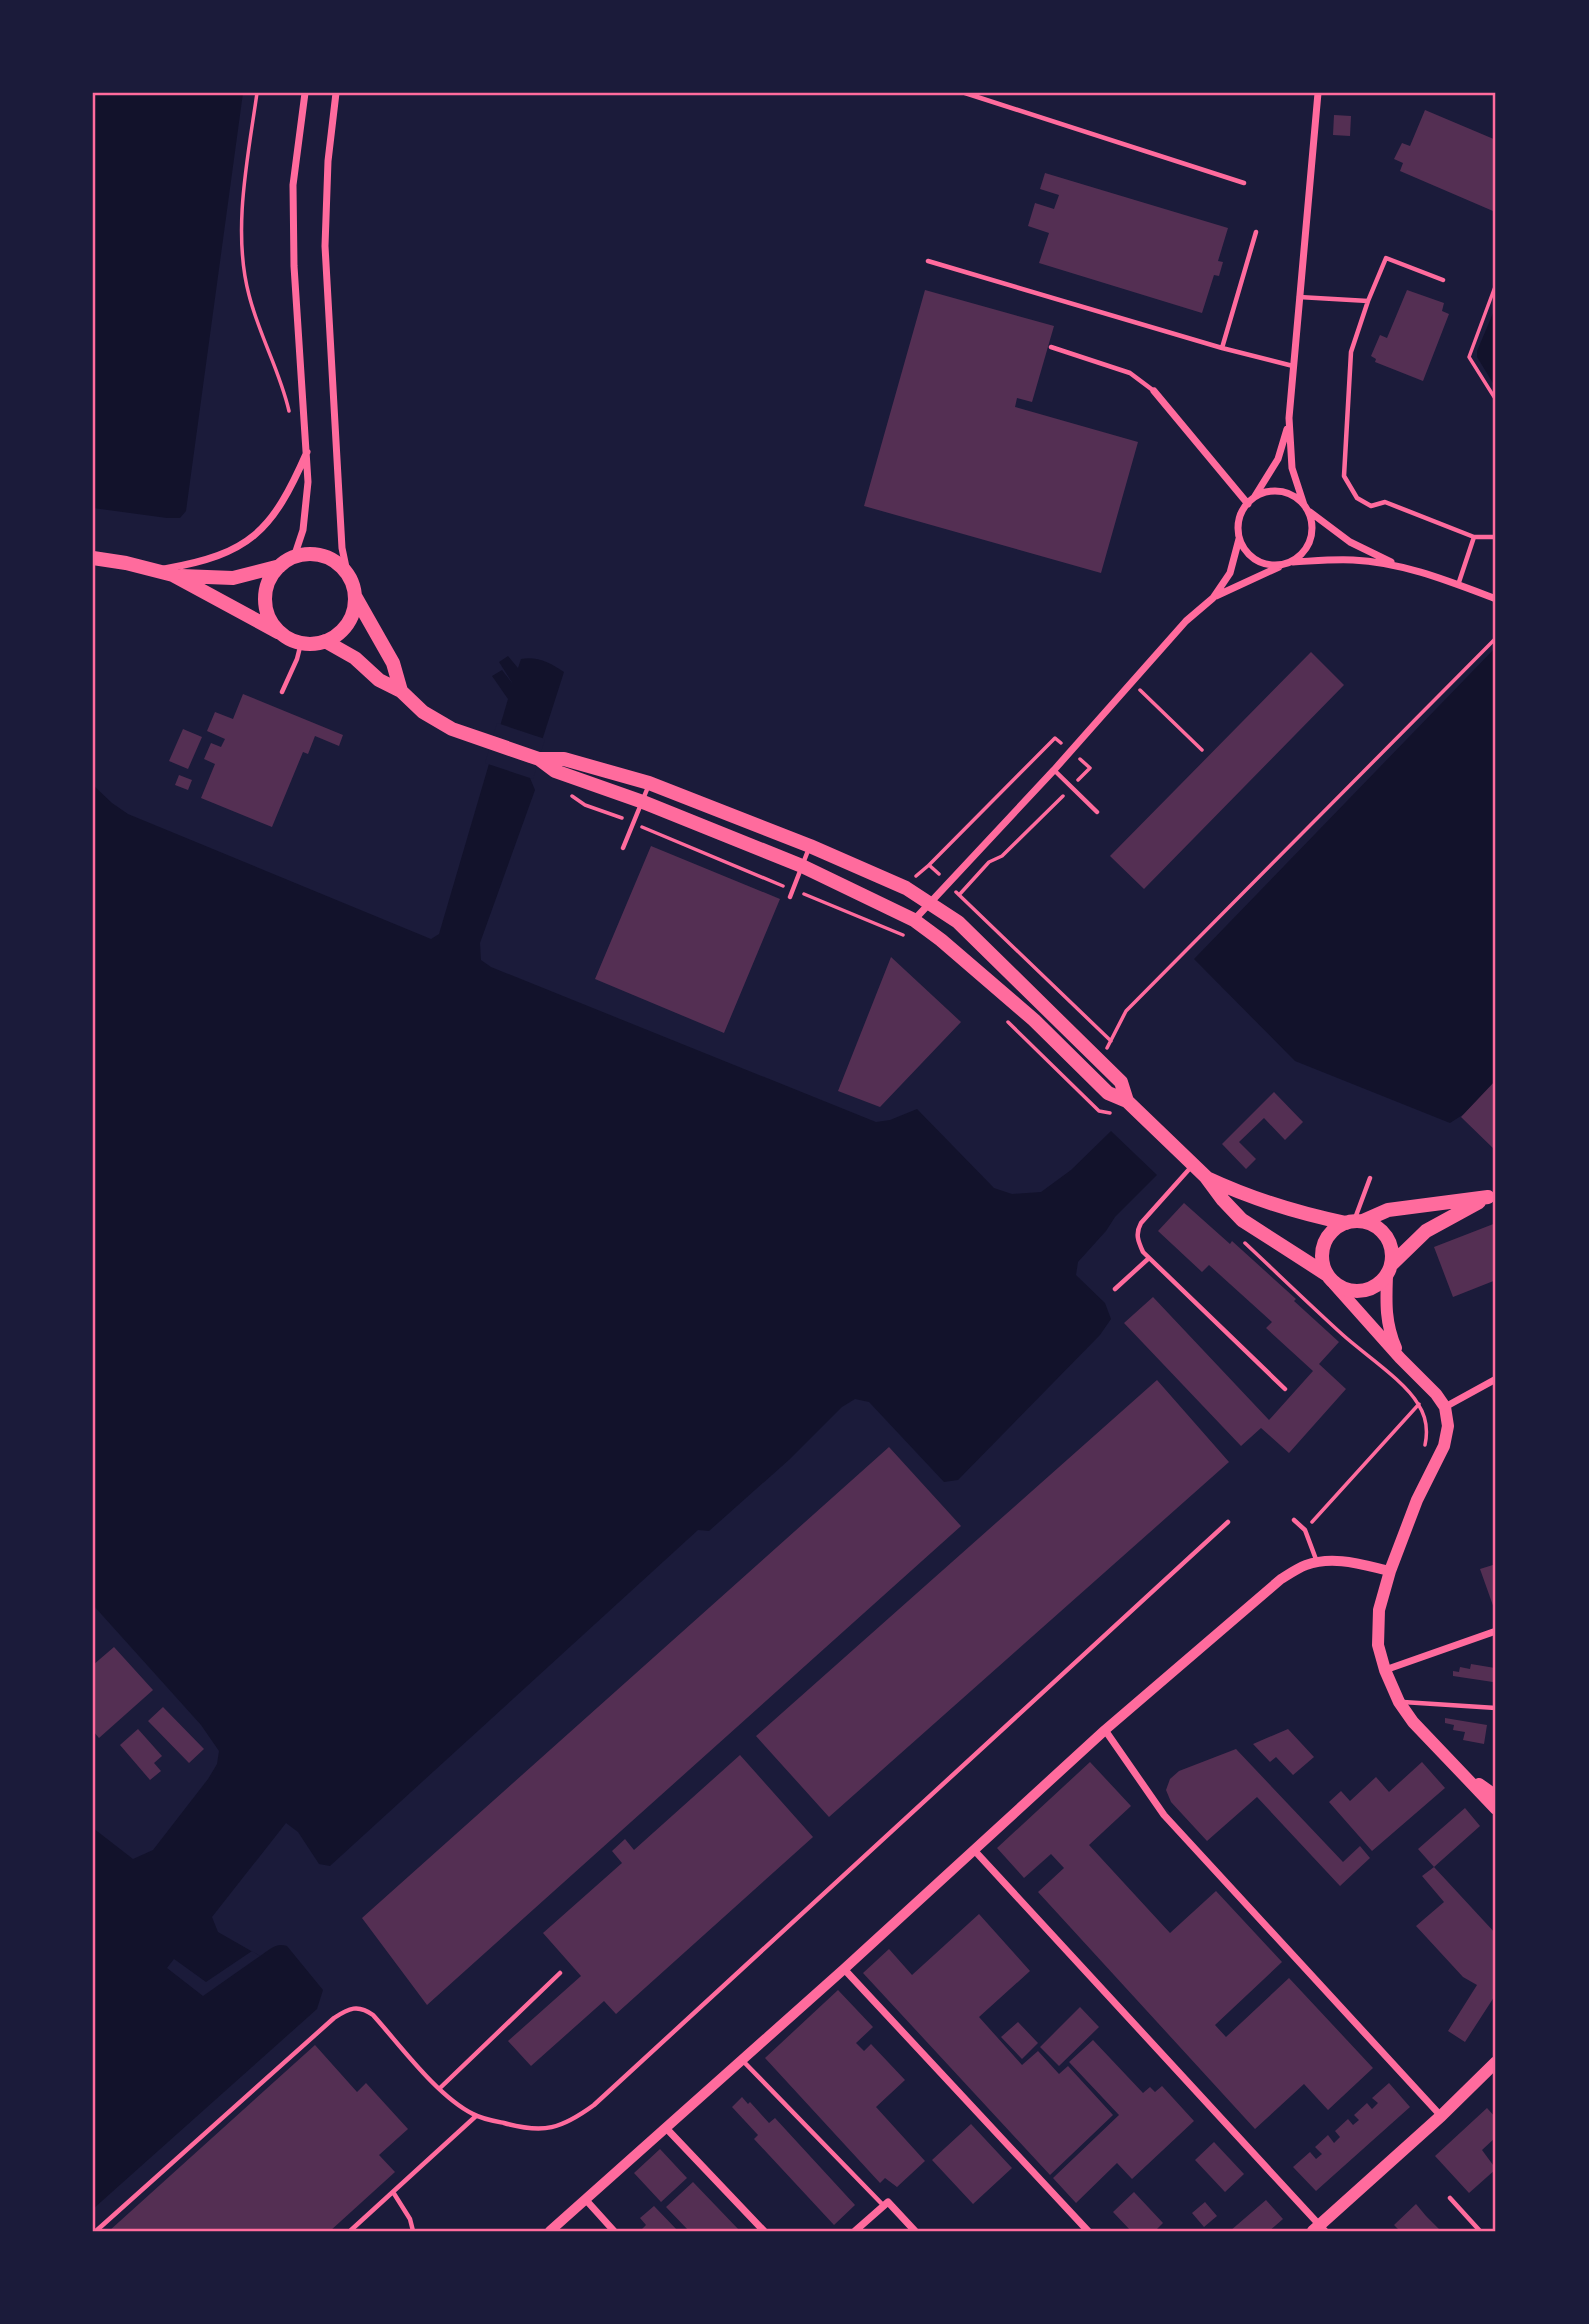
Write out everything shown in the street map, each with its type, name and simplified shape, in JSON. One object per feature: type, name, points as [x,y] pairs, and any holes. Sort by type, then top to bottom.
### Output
[{"type":"highway","points":[[173,575],[233,578],[280,566],[294,557],[313,554],[332,559],[347,572],[355,596],[393,663],[401,691]]},
{"type":"highway","points":[[93,558],[173,575],[295,640],[325,641],[335,637],[348,623],[355,606],[355,596]]},
{"type":"highway","points":[[280,566],[268,584],[266,603],[273,624],[295,640]]},
{"type":"highway","points":[[325,641],[355,658],[379,680],[401,691],[436,721],[452,729],[539,759],[555,771],[643,802],[802,866],[915,920],[1034,1020],[1108,1093],[1127,1101],[1206,1177],[1242,1220],[1345,1290],[1363,1292],[1377,1286],[1426,1231],[1492,1196]]},
{"type":"highway","points":[[539,759],[564,759],[649,783],[810,846],[906,888],[958,922],[1121,1082],[1127,1101]]},
{"type":"highway","points":[[1206,1177],[1249,1197],[1303,1214],[1373,1225],[1384,1234],[1392,1248],[1390,1269]]},
{"type":"highway","points":[[1330,1279],[1322,1256],[1324,1245],[1331,1233],[1388,1210],[1492,1196]]},
{"type":"main road","points":[[1390,1269],[1385,1310],[1400,1358]]},
{"type":"main road","points":[[1330,1279],[1445,1406],[1448,1426],[1444,1446],[1418,1500],[1390,1572],[1379,1610],[1378,1645],[1399,1702],[1413,1721],[1496,1810]]},
{"type":"main road","points":[[550,2231],[844,1969],[1105,1730],[1281,1579],[1306,1565],[1330,1561],[1355,1563],[1390,1572]]},
{"type":"main road","points":[[1456,1768],[1496,1796]]},
{"type":"main road","points":[[1319,2229],[1496,2064]]},
{"type":"street","points":[[294,557],[303,530],[308,482],[308,449],[294,266],[293,185],[306,93]]},
{"type":"street","points":[[337,93],[328,161],[325,246],[342,548],[347,572]]},
{"type":"street","points":[[1213,597],[1296,559],[1306,548],[1311,536],[1312,522],[1292,468],[1289,418],[1318,93]]},
{"type":"street","points":[[1154,391],[1250,501]]},
{"type":"street","points":[[915,920],[1054,770],[1186,621],[1213,597],[1230,573],[1239,539],[1240,515],[1278,459],[1289,418]]},
{"type":"street","points":[[156,570],[198,563],[234,550],[258,534],[268,523],[296,477],[308,449]]},
{"type":"street","points":[[1250,501],[1263,494],[1280,492],[1297,498],[1350,542],[1405,568],[1496,599]]},
{"type":"street","points":[[1239,539],[1254,559],[1272,566],[1354,560],[1405,568]]},
{"type":"street","points":[[1445,1406],[1496,1379]]},
{"type":"street","points":[[1385,1670],[1496,1632]]},
{"type":"street","points":[[1105,1730],[1164,1815],[1441,2116]]},
{"type":"street","points":[[974,1850],[1319,2229]]},
{"type":"street","points":[[844,1969],[1088,2231]]},
{"type":"street","points":[[666,2128],[764,2231]]},
{"type":"street","points":[[586,2200],[614,2231]]},
{"type":"street","points":[[855,2231],[888,2202],[915,2231]]},
{"type":"lane","points":[[965,93],[1244,183]]},
{"type":"lane","points":[[1222,348],[1256,232]]},
{"type":"lane","points":[[1443,280],[1386,258],[1350,352],[1344,476],[1357,498],[1371,506],[1385,502],[1474,537],[1496,537]]},
{"type":"lane","points":[[928,261],[1222,348],[1293,366]]},
{"type":"lane","points":[[1299,297],[1368,301]]},
{"type":"lane","points":[[1051,347],[1130,373],[1154,391]]},
{"type":"lane","points":[[1458,586],[1474,537]]},
{"type":"lane","points":[[282,692],[298,659],[295,640]]},
{"type":"lane","points":[[1054,770],[1097,811]]},
{"type":"lane","points":[[624,848],[649,783]]},
{"type":"lane","points":[[790,897],[810,846]]},
{"type":"lane","points":[[1193,1165],[1138,1230],[1137,1238],[1143,1252],[1284,1389]]},
{"type":"lane","points":[[1354,1222],[1370,1178]]},
{"type":"lane","points":[[1115,1289],[1149,1258]]},
{"type":"lane","points":[[1294,1520],[1305,1530],[1318,1563]]},
{"type":"lane","points":[[96,2231],[334,2018],[350,2008],[364,2008],[373,2015],[456,2104],[476,2116],[528,2130],[548,2129],[572,2121],[594,2105],[1228,1522]]},
{"type":"lane","points":[[1399,1702],[1496,1708]]},
{"type":"lane","points":[[440,2088],[560,1973]]},
{"type":"lane","points":[[743,2060],[884,2206]]},
{"type":"lane","points":[[350,2231],[476,2116]]},
{"type":"lane","points":[[393,2192],[410,2219],[412,2231]]},
{"type":"lane","points":[[1450,2198],[1480,2231]]},
{"type":"path","points":[[257,93],[243,189],[243,253],[248,293],[283,384],[292,424]]},
{"type":"path","points":[[1496,284],[1469,357],[1496,400]]},
{"type":"path","points":[[1100,1062],[1126,1011],[1496,638]]},
{"type":"path","points":[[1131,681],[1202,750]]},
{"type":"path","points":[[929,864],[1055,737],[1090,768],[1002,856],[989,862],[959,895]]},
{"type":"path","points":[[643,827],[782,885]]},
{"type":"path","points":[[806,895],[910,938]]},
{"type":"path","points":[[1000,1014],[1099,1111],[1117,1115]]},
{"type":"path","points":[[1237,1236],[1408,1391],[1419,1404],[1425,1420],[1425,1448]]},
{"type":"path","points":[[1305,1530],[1419,1404]]},
{"type":"shaded area","points":[[93,93],[243,93],[186,511],[180,518],[93,508]]},
{"type":"shaded area","points":[[1496,306],[1496,388],[1477,357],[1477,351]]},
{"type":"shaded area","points":[[1496,647],[1496,1081],[1464,1114],[1450,1123],[1295,1061],[1194,959]]},
{"type":"shaded area","points":[[508,656],[518,668],[521,659],[533,658],[564,672],[530,778],[535,790],[480,943],[481,960],[491,967],[876,1122],[890,1120],[917,1109],[994,1188],[1012,1194],[1041,1192],[1071,1170],[1111,1131],[1157,1175],[1115,1217],[1078,1262],[1076,1275],[1105,1303],[1111,1319],[1100,1335],[958,1480],[944,1482],[869,1402],[855,1399],[842,1407],[790,1459],[709,1531],[698,1530],[330,1866],[319,1864],[298,1832],[286,1823],[212,1917],[218,1932],[260,1956],[276,1946],[287,1946],[323,1990],[317,2009],[93,2209],[93,1828],[133,1859],[153,1850],[208,1779],[217,1764],[219,1751],[201,1725],[93,1605],[93,785],[128,814],[431,939],[439,934],[508,699],[492,676],[502,670],[513,684],[499,662]]},
{"type":"pier","points":[[497,723],[545,739],[533,779],[485,763]]},
{"type":"pier","points":[[252,1951],[260,1956],[203,1996],[167,1968],[174,1959],[206,1982]]},
{"type":"building","points":[[1425,110],[1496,140],[1496,204],[1493,211],[1400,171],[1403,163],[1394,159],[1402,143],[1410,146]]},
{"type":"building","points":[[1334,115],[1351,116],[1350,136],[1333,135]]},
{"type":"building","points":[[1045,173],[1228,228],[1218,261],[1223,262],[1219,276],[1214,275],[1202,313],[1039,263],[1049,233],[1028,226],[1035,203],[1054,209],[1059,195],[1040,189]]},
{"type":"building","points":[[925,290],[1054,326],[1032,402],[1017,398],[1015,407],[1138,442],[1101,573],[864,506]]},
{"type":"building","points":[[1407,290],[1444,303],[1442,311],[1449,314],[1423,381],[1375,362],[1376,359],[1371,356],[1380,335],[1387,338]]},
{"type":"building","points":[[1311,652],[1344,685],[1144,889],[1110,856]]},
{"type":"building","points":[[243,694],[343,735],[339,746],[315,736],[308,754],[303,752],[272,827],[201,798],[215,764],[204,759],[211,743],[221,747],[225,739],[207,731],[215,712],[233,719]]},
{"type":"building","points":[[183,729],[202,737],[188,769],[169,761]]},
{"type":"building","points":[[179,775],[192,780],[188,790],[175,785]]},
{"type":"building","points":[[651,846],[780,899],[724,1033],[595,979]]},
{"type":"building","points":[[891,957],[961,1022],[880,1107],[838,1091]]},
{"type":"building","points":[[1496,1080],[1496,1151],[1461,1117]]},
{"type":"building","points":[[1274,1092],[1303,1122],[1285,1140],[1264,1118],[1239,1142],[1256,1159],[1246,1169],[1222,1144]]},
{"type":"building","points":[[1184,1203],[1230,1244],[1232,1241],[1339,1342],[1319,1364],[1346,1389],[1289,1453],[1261,1428],[1241,1446],[1124,1323],[1153,1297],[1269,1420],[1313,1371],[1266,1328],[1272,1322],[1209,1265],[1202,1272],[1158,1231]]},
{"type":"building","points":[[1496,1223],[1496,1280],[1453,1297],[1434,1247]]},
{"type":"building","points":[[1157,1380],[1229,1462],[829,1817],[756,1736]]},
{"type":"building","points":[[889,1447],[961,1526],[427,2005],[362,1918]]},
{"type":"building","points":[[1496,1564],[1496,1614],[1480,1569]]},
{"type":"building","points":[[114,1647],[153,1690],[99,1738],[93,1731],[93,1665]]},
{"type":"building","points":[[1471,1664],[1495,1668],[1493,1682],[1453,1676],[1453,1671],[1459,1672],[1460,1667],[1470,1669]]},
{"type":"building","points":[[163,1707],[204,1749],[189,1763],[148,1721]]},
{"type":"building","points":[[1445,1718],[1487,1725],[1484,1744],[1463,1740],[1465,1732],[1453,1730],[1454,1725],[1445,1723]]},
{"type":"building","points":[[138,1729],[162,1756],[154,1763],[161,1771],[150,1780],[120,1745]]},
{"type":"building","points":[[1288,1729],[1314,1757],[1293,1775],[1276,1757],[1270,1762],[1253,1744]]},
{"type":"building","points":[[1236,1749],[1343,1862],[1360,1846],[1370,1858],[1340,1886],[1257,1797],[1207,1841],[1171,1802],[1166,1790],[1170,1779],[1179,1771]]},
{"type":"building","points":[[740,1755],[813,1837],[616,2014],[604,2001],[531,2066],[508,2041],[581,1976],[543,1933],[622,1863],[612,1851],[625,1839],[634,1850]]},
{"type":"building","points":[[1090,1762],[1131,1806],[1089,1845],[1170,1933],[1216,1891],[1282,1962],[1215,2025],[1226,2037],[1289,1978],[1373,2068],[1328,2110],[1304,2084],[1255,2129],[1038,1892],[1064,1868],[1051,1854],[1024,1878],[997,1848]]},
{"type":"building","points":[[1422,1762],[1445,1788],[1372,1851],[1329,1802],[1341,1791],[1350,1801],[1376,1777],[1389,1792]]},
{"type":"building","points":[[1465,1808],[1480,1826],[1434,1867],[1418,1849]]},
{"type":"building","points":[[1434,1867],[1496,1934],[1496,1994],[1465,2042],[1448,2031],[1477,1985],[1463,1977],[1416,1926],[1444,1902],[1422,1876]]},
{"type":"building","points":[[979,1914],[1030,1971],[979,2017],[1022,2065],[1038,2051],[1059,2074],[1068,2066],[1113,2115],[1050,2175],[863,1973],[889,1949],[912,1975]]},
{"type":"building","points":[[838,1990],[873,2027],[856,2043],[864,2051],[871,2044],[905,2080],[876,2107],[925,2161],[897,2187],[885,2178],[880,2183],[765,2058]]},
{"type":"building","points":[[1080,2007],[1099,2027],[1059,2066],[1040,2047]]},
{"type":"building","points":[[1018,2022],[1038,2043],[1022,2059],[1001,2037]]},
{"type":"building","points":[[1093,2040],[1143,2093],[1150,2087],[1155,2092],[1162,2086],[1194,2121],[1132,2179],[1117,2163],[1076,2203],[1053,2178],[1119,2115],[1069,2062]]},
{"type":"building","points":[[315,2045],[357,2092],[366,2083],[408,2129],[379,2155],[395,2172],[330,2231],[109,2231]]},
{"type":"building","points":[[1389,2083],[1410,2107],[1316,2191],[1293,2167],[1310,2152],[1316,2159],[1322,2154],[1315,2147],[1328,2135],[1334,2143],[1340,2137],[1335,2131],[1348,2119],[1353,2125],[1359,2120],[1354,2115],[1367,2103],[1372,2109],[1378,2103],[1372,2098]]},
{"type":"building","points":[[742,2097],[769,2123],[775,2118],[855,2205],[834,2225],[754,2139],[758,2135],[732,2107]]},
{"type":"building","points":[[1487,2108],[1496,2118],[1496,2137],[1482,2150],[1496,2169],[1469,2193],[1435,2156]]},
{"type":"building","points":[[971,2124],[1012,2168],[973,2204],[932,2160]]},
{"type":"building","points":[[1214,2142],[1244,2174],[1225,2192],[1195,2160]]},
{"type":"building","points":[[660,2149],[687,2178],[661,2202],[634,2173]]},
{"type":"building","points":[[693,2182],[740,2231],[689,2231],[666,2207]]},
{"type":"building","points":[[1134,2192],[1163,2223],[1155,2231],[1131,2231],[1113,2212]]},
{"type":"building","points":[[1266,2200],[1283,2219],[1269,2231],[1230,2231]]},
{"type":"building","points":[[1205,2202],[1217,2216],[1204,2227],[1192,2213]]},
{"type":"building","points":[[1416,2204],[1441,2231],[1400,2231],[1394,2225]]},
{"type":"building","points":[[654,2206],[678,2231],[640,2231],[646,2225],[640,2218]]}]
